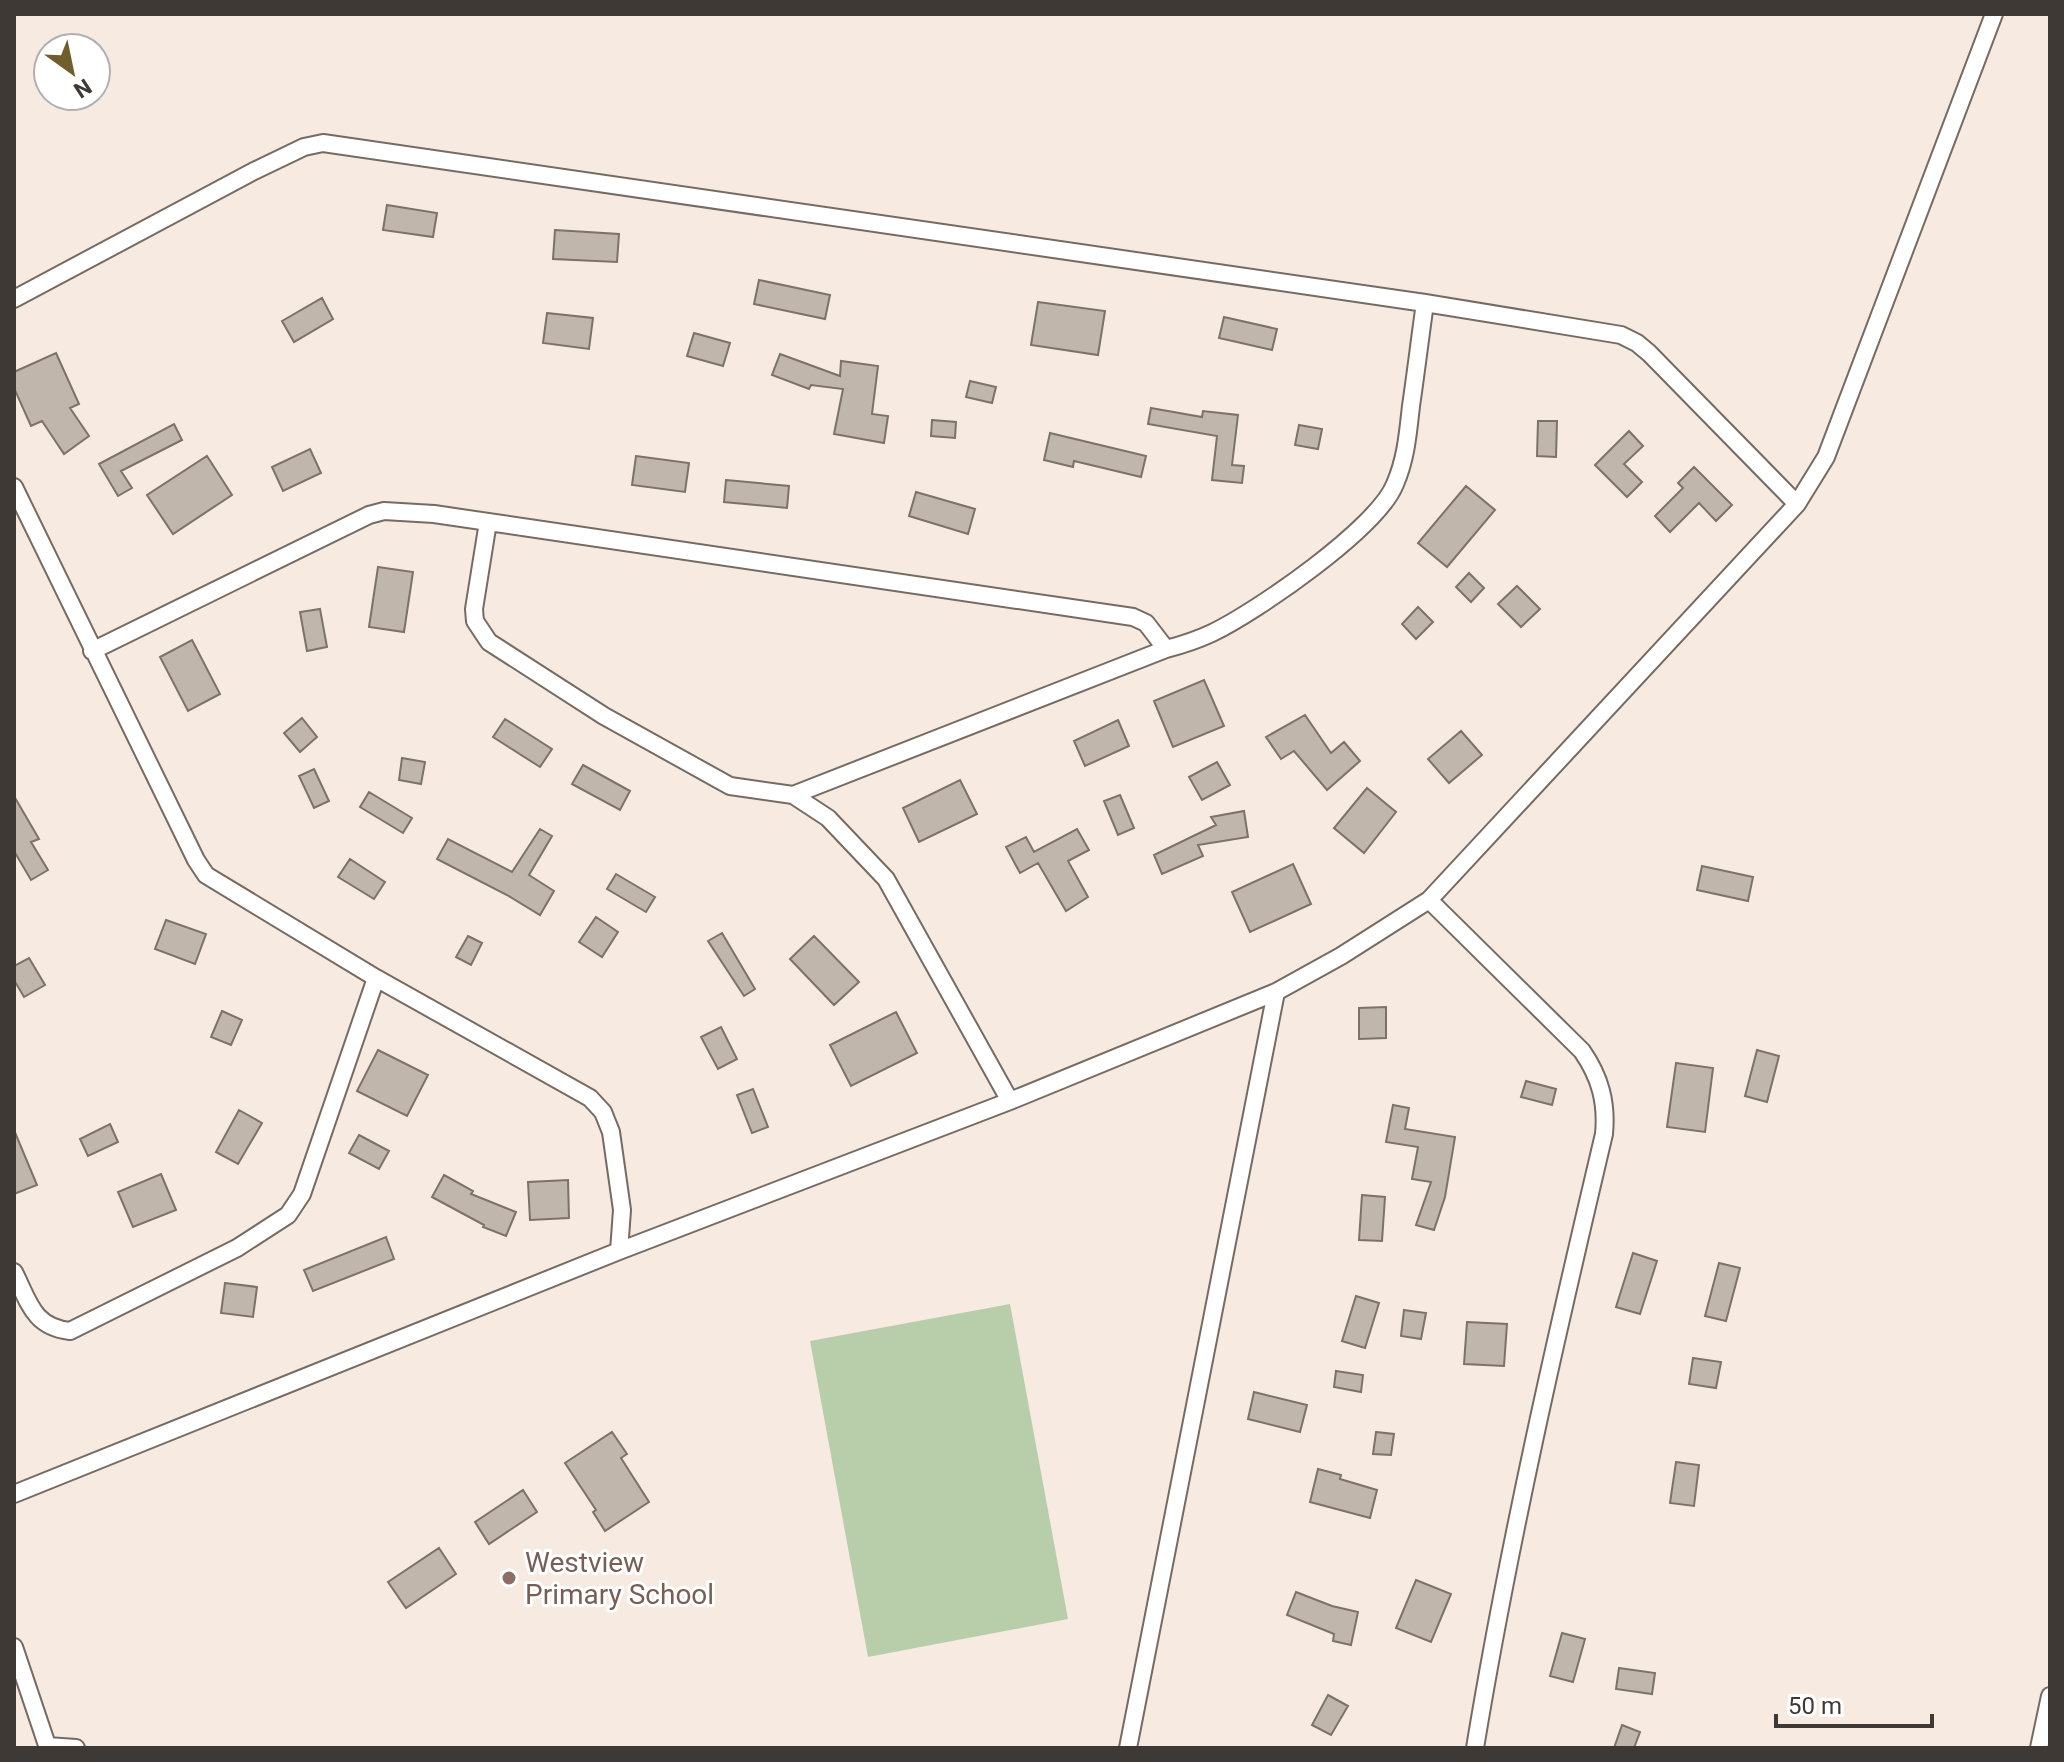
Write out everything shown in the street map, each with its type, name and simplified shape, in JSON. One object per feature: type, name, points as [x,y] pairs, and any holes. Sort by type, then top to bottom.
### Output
[{"type":"street","points":[[14,1494],[619,1251],[1010,1101],[1276,992],[1341,956],[1429,900],[1797,504],[1826,457],[1994,14]]},
{"type":"street","points":[[14,299],[263,166],[304,147],[323,143],[1425,303],[1621,335],[1637,343],[1797,504]]},
{"type":"street","points":[[793,795],[1215,632],[1301,576],[1382,508],[1394,487],[1404,458],[1425,303]]},
{"type":"street","points":[[14,487],[92,651],[206,875],[376,978],[590,1098],[603,1112],[611,1132],[622,1210],[619,1251]]},
{"type":"street","points":[[92,651],[369,515],[384,511],[407,511],[488,522],[1133,617],[1146,623],[1166,649]]},
{"type":"street","points":[[488,522],[474,609],[475,621],[489,642],[604,716],[730,786],[793,795],[828,818],[886,879],[1010,1101]]},
{"type":"street","points":[[1429,900],[1582,1051],[1596,1072],[1606,1114],[1490,1656],[1475,1748]]},
{"type":"street","points":[[14,1272],[41,1323],[70,1331],[237,1248],[288,1215],[302,1194],[376,978]]},
{"type":"street","points":[[1128,1748],[1276,992]]},
{"type":"street","points":[[14,1647],[47,1747],[76,1748]]},
{"type":"street","points":[[2039,1748],[2050,1696]]},
{"type":"green space","points":[[1010,1304],[1068,1619],[868,1657],[810,1341]]},
{"type":"building","points":[[387,205],[437,213],[433,237],[383,230]]},
{"type":"building","points":[[555,230],[619,234],[617,262],[553,259]]},
{"type":"building","points":[[759,280],[830,295],[825,319],[754,304]]},
{"type":"building","points":[[322,298],[333,319],[294,342],[282,321]]},
{"type":"building","points":[[1038,302],[1105,311],[1098,355],[1031,345]]},
{"type":"building","points":[[547,313],[593,318],[589,349],[543,343]]},
{"type":"building","points":[[1224,317],[1277,329],[1272,350],[1219,338]]},
{"type":"building","points":[[694,333],[730,343],[723,366],[687,356]]},
{"type":"building","points":[[56,353],[79,404],[70,408],[89,436],[64,454],[42,421],[31,426],[14,388],[14,372]]},
{"type":"building","points":[[780,354],[840,376],[841,361],[878,366],[872,414],[888,416],[884,443],[834,434],[843,389],[811,385],[809,389],[772,375]]},
{"type":"building","points":[[970,381],[996,387],[992,403],[966,397]]},
{"type":"building","points":[[1151,408],[1202,417],[1203,411],[1238,415],[1232,465],[1244,466],[1242,483],[1212,480],[1217,436],[1148,424]]},
{"type":"building","points":[[932,420],[956,422],[955,438],[931,436]]},
{"type":"building","points":[[1538,421],[1557,421],[1556,457],[1537,456]]},
{"type":"building","points":[[174,424],[182,440],[121,471],[132,488],[118,496],[99,464]]},
{"type":"building","points":[[1299,425],[1322,429],[1318,449],[1295,445]]},
{"type":"building","points":[[1629,431],[1643,446],[1624,464],[1642,482],[1627,497],[1595,465]]},
{"type":"building","points":[[1050,433],[1146,456],[1141,477],[1074,461],[1073,467],[1044,460]]},
{"type":"building","points":[[310,449],[321,473],[283,491],[272,467]]},
{"type":"building","points":[[207,456],[232,495],[173,534],[147,495]]},
{"type":"building","points":[[636,456],[689,463],[685,492],[632,485]]},
{"type":"building","points":[[1694,467],[1732,505],[1716,521],[1699,503],[1670,532],[1655,516],[1683,488],[1678,483]]},
{"type":"building","points":[[726,480],[789,486],[787,508],[724,502]]},
{"type":"building","points":[[1466,486],[1495,510],[1447,567],[1418,543]]},
{"type":"building","points":[[916,492],[975,509],[968,534],[909,516]]},
{"type":"building","points":[[378,567],[413,572],[404,632],[369,627]]},
{"type":"building","points":[[1469,573],[1484,588],[1471,602],[1456,587]]},
{"type":"building","points":[[1517,586],[1540,609],[1521,627],[1498,604]]},
{"type":"building","points":[[1418,607],[1433,622],[1416,639],[1402,624]]},
{"type":"building","points":[[320,609],[327,647],[307,651],[300,612]]},
{"type":"building","points":[[192,640],[220,694],[188,711],[160,657]]},
{"type":"building","points":[[1204,680],[1224,726],[1173,747],[1154,701]]},
{"type":"building","points":[[1305,715],[1331,753],[1344,742],[1360,761],[1327,790],[1294,751],[1281,759],[1266,737]]},
{"type":"building","points":[[302,718],[317,737],[300,752],[284,733]]},
{"type":"building","points":[[505,719],[552,749],[540,767],[493,737]]},
{"type":"building","points":[[1118,720],[1129,746],[1085,766],[1074,741]]},
{"type":"building","points":[[1461,731],[1482,755],[1449,783],[1428,759]]},
{"type":"building","points":[[402,758],[425,762],[421,784],[399,780]]},
{"type":"building","points":[[1217,762],[1230,785],[1202,800],[1189,777]]},
{"type":"building","points":[[583,765],[630,791],[620,810],[572,784]]},
{"type":"building","points":[[314,769],[329,801],[314,808],[299,776]]},
{"type":"building","points":[[960,780],[977,814],[919,842],[903,808]]},
{"type":"building","points":[[1367,788],[1396,812],[1364,853],[1334,828]]},
{"type":"building","points":[[369,792],[412,818],[403,833],[360,807]]},
{"type":"building","points":[[1120,795],[1134,828],[1118,835],[1104,801]]},
{"type":"building","points":[[14,796],[39,839],[31,842],[48,870],[31,880],[14,851]]},
{"type":"building","points":[[1244,811],[1248,837],[1198,845],[1203,856],[1162,874],[1154,855],[1216,825],[1211,817]]},
{"type":"building","points":[[540,829],[552,836],[529,875],[554,891],[540,915],[437,859],[448,839],[512,872]]},
{"type":"building","points":[[1077,829],[1089,850],[1068,861],[1088,897],[1066,911],[1038,863],[1020,873],[1006,847],[1026,837],[1034,852]]},
{"type":"building","points":[[350,859],[385,882],[374,899],[338,877]]},
{"type":"building","points":[[1293,864],[1311,904],[1250,932],[1232,892]]},
{"type":"building","points":[[1702,866],[1753,877],[1748,901],[1697,890]]},
{"type":"building","points":[[616,874],[655,897],[646,912],[607,889]]},
{"type":"building","points":[[596,917],[618,932],[602,957],[579,942]]},
{"type":"building","points":[[166,920],[206,934],[195,964],[155,949]]},
{"type":"building","points":[[722,933],[755,989],[744,996],[708,941]]},
{"type":"building","points":[[468,936],[482,943],[471,965],[456,957]]},
{"type":"building","points":[[814,936],[859,982],[834,1005],[790,959]]},
{"type":"building","points":[[29,958],[45,985],[24,997],[14,980],[14,966]]},
{"type":"building","points":[[1386,1007],[1386,1038],[1359,1039],[1359,1008]]},
{"type":"building","points":[[222,1011],[242,1020],[231,1045],[211,1037]]},
{"type":"building","points":[[896,1012],[917,1053],[851,1086],[830,1045]]},
{"type":"building","points":[[721,1027],[737,1059],[718,1069],[701,1037]]},
{"type":"building","points":[[378,1050],[428,1075],[407,1116],[357,1091]]},
{"type":"building","points":[[1757,1050],[1779,1056],[1767,1102],[1745,1096]]},
{"type":"building","points":[[1676,1063],[1713,1068],[1705,1132],[1667,1127]]},
{"type":"building","points":[[1526,1081],[1556,1089],[1552,1105],[1521,1097]]},
{"type":"building","points":[[753,1089],[768,1127],[752,1133],[737,1095]]},
{"type":"building","points":[[1393,1105],[1409,1108],[1405,1129],[1455,1137],[1445,1197],[1434,1230],[1416,1225],[1431,1182],[1412,1179],[1418,1147],[1386,1142]]},
{"type":"building","points":[[239,1110],[262,1123],[238,1164],[216,1152]]},
{"type":"building","points":[[110,1124],[118,1142],[88,1156],[80,1139]]},
{"type":"building","points":[[14,1130],[37,1185],[14,1194]]},
{"type":"building","points":[[359,1135],[389,1151],[379,1169],[349,1153]]},
{"type":"building","points":[[161,1174],[176,1210],[133,1227],[118,1192]]},
{"type":"building","points":[[444,1175],[473,1191],[471,1194],[516,1212],[506,1236],[483,1227],[432,1197]]},
{"type":"building","points":[[568,1180],[569,1218],[530,1220],[528,1182]]},
{"type":"building","points":[[1362,1195],[1385,1197],[1382,1241],[1359,1240]]},
{"type":"building","points":[[386,1237],[394,1259],[313,1291],[304,1270]]},
{"type":"building","points":[[1633,1253],[1657,1261],[1640,1314],[1616,1307]]},
{"type":"building","points":[[1719,1263],[1740,1268],[1726,1321],[1705,1316]]},
{"type":"building","points":[[225,1283],[257,1287],[253,1317],[221,1313]]},
{"type":"building","points":[[1356,1296],[1379,1303],[1365,1348],[1342,1341]]},
{"type":"building","points":[[1404,1310],[1426,1313],[1421,1339],[1401,1336]]},
{"type":"building","points":[[1467,1322],[1507,1324],[1504,1366],[1464,1364]]},
{"type":"building","points":[[1693,1358],[1721,1362],[1716,1388],[1689,1384]]},
{"type":"building","points":[[1336,1371],[1363,1375],[1361,1392],[1334,1387]]},
{"type":"building","points":[[1254,1392],[1307,1405],[1300,1432],[1248,1419]]},
{"type":"building","points":[[612,1432],[627,1454],[621,1458],[649,1502],[605,1531],[593,1512],[596,1510],[565,1463]]},
{"type":"building","points":[[1376,1432],[1394,1434],[1391,1455],[1373,1454]]},
{"type":"building","points":[[1676,1462],[1699,1465],[1694,1506],[1670,1503]]},
{"type":"building","points":[[1318,1469],[1377,1490],[1370,1518],[1310,1502]]},
{"type":"building","points":[[523,1490],[537,1512],[489,1544],[475,1522]]},
{"type":"building","points":[[439,1548],[456,1574],[406,1608],[388,1582]]},
{"type":"building","points":[[1416,1580],[1451,1594],[1431,1642],[1396,1628]]},
{"type":"building","points":[[1296,1592],[1358,1612],[1351,1645],[1333,1641],[1334,1634],[1287,1615]]},
{"type":"building","points":[[1562,1633],[1585,1639],[1573,1682],[1550,1676]]},
{"type":"building","points":[[1619,1668],[1655,1673],[1652,1694],[1616,1689]]},
{"type":"building","points":[[1328,1695],[1348,1706],[1331,1735],[1312,1725]]},
{"type":"building","points":[[1622,1725],[1640,1732],[1634,1748],[1614,1748]]},
{"type":"place","name":"Westview Primary School","points":[[509,1578]]}]
